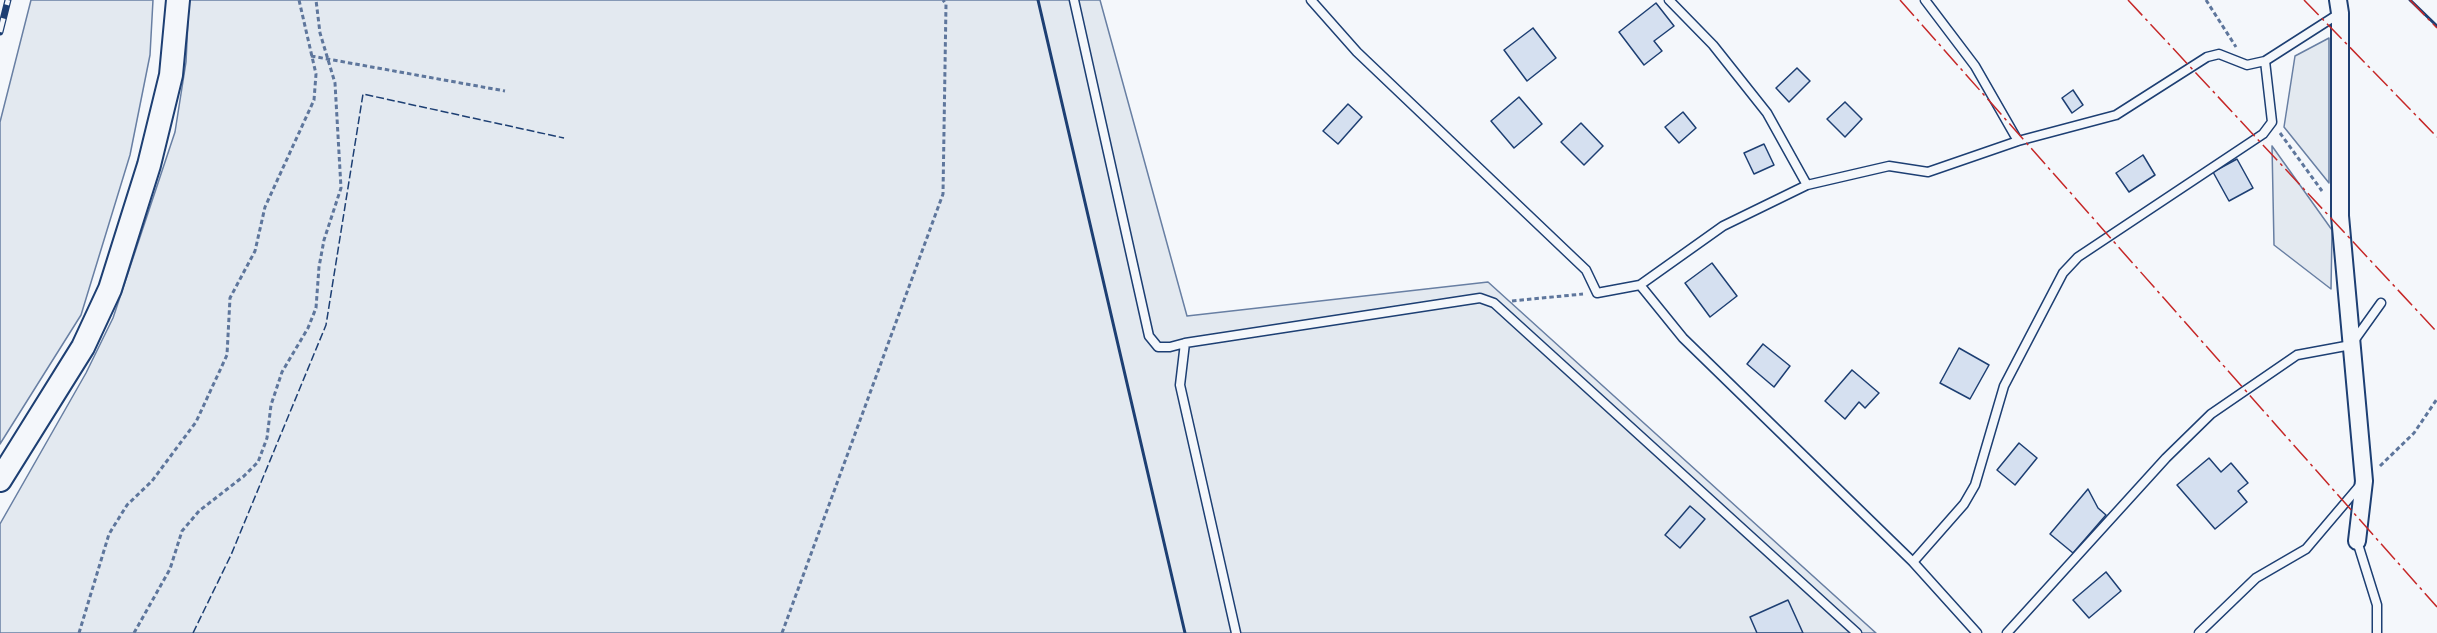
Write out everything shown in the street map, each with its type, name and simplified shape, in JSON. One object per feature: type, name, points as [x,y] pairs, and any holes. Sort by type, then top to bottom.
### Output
[{"type":"main road","points":[[0,480],[83,347],[110,289],[149,165],[171,75],[178,0]]},
{"type":"street","points":[[2339,6],[2340,216],[2364,481],[2357,541]]},
{"type":"lane","points":[[1074,0],[1149,336],[1158,347],[1170,347],[1480,298],[1494,303],[1857,633]]},
{"type":"lane","points":[[1311,0],[1357,52],[1586,270],[1597,293],[1640,285],[1722,226],[1807,184],[1889,166],[1928,172],[2018,141],[2116,115],[2207,57],[2219,54],[2247,64],[2265,61],[2339,6]]},
{"type":"lane","points":[[1669,0],[1713,45],[1767,113],[1807,184]]},
{"type":"lane","points":[[1925,0],[1975,66],[2018,141]]},
{"type":"lane","points":[[1913,562],[1964,504],[1975,485],[2004,386],[2063,273],[2078,257],[2263,134],[2272,122],[2265,61]]},
{"type":"lane","points":[[1640,285],[1683,338],[1913,562],[1977,633]]},
{"type":"lane","points":[[2007,633],[2166,458],[2211,414],[2297,355],[2351,345],[2381,303]]},
{"type":"lane","points":[[1185,343],[1180,385],[1236,633]]},
{"type":"lane","points":[[2199,633],[2256,578],[2306,549],[2364,481]]},
{"type":"lane","points":[[2357,541],[2377,605],[2377,633]]},
{"type":"path","points":[[79,633],[110,534],[127,504],[152,481],[196,422],[227,355],[230,298],[255,250],[266,207],[314,100],[316,74],[299,0]]},
{"type":"path","points":[[134,633],[170,569],[182,531],[198,511],[244,476],[258,462],[267,438],[272,405],[282,372],[308,328],[316,308],[319,267],[324,240],[341,188],[335,83],[320,33],[316,0]]},
{"type":"path","points":[[782,633],[943,194],[946,4],[943,0]]},
{"type":"path","points":[[2206,0],[2247,64]]},
{"type":"path","points":[[311,56],[505,90]]},
{"type":"path","points":[[2272,122],[2340,216]]},
{"type":"path","points":[[1494,303],[1597,293]]},
{"type":"path","points":[[2364,481],[2414,433],[2437,399]]},
{"type":"shaded area","points":[[31,0],[153,0],[150,55],[130,155],[81,315],[0,444],[0,122]]},
{"type":"shaded area","points":[[189,0],[1100,0],[1187,316],[1488,282],[1876,633],[0,633],[0,524],[86,373],[113,318],[175,132],[186,62]]},
{"type":"shaded area","points":[[2329,38],[2329,183],[2284,127],[2295,56]]},
{"type":"shaded area","points":[[2272,146],[2332,230],[2331,289],[2274,245]]},
{"type":"building","points":[[1656,3],[1674,26],[1654,41],[1662,51],[1644,65],[1619,32]]},
{"type":"building","points":[[1533,28],[1556,58],[1527,81],[1504,50]]},
{"type":"building","points":[[1797,68],[1810,81],[1789,102],[1776,88]]},
{"type":"building","points":[[2073,90],[2083,105],[2072,113],[2062,98]]},
{"type":"building","points":[[1519,97],[1542,124],[1514,148],[1491,121]]},
{"type":"building","points":[[1845,102],[1862,119],[1845,137],[1827,119]]},
{"type":"building","points":[[1348,104],[1362,117],[1338,144],[1323,131]]},
{"type":"building","points":[[1683,112],[1696,128],[1679,143],[1665,127]]},
{"type":"building","points":[[1581,123],[1603,146],[1584,165],[1561,142]]},
{"type":"building","points":[[1764,144],[1774,165],[1754,174],[1744,153]]},
{"type":"building","points":[[2143,155],[2155,175],[2129,192],[2116,173]]},
{"type":"building","points":[[2237,159],[2253,188],[2229,201],[2213,172]]},
{"type":"building","points":[[1712,263],[1737,296],[1710,317],[1685,283]]},
{"type":"building","points":[[1763,344],[1790,366],[1774,387],[1747,364]]},
{"type":"building","points":[[1959,348],[1989,365],[1970,399],[1940,383]]},
{"type":"building","points":[[1852,370],[1879,393],[1865,408],[1859,402],[1845,419],[1825,401]]},
{"type":"building","points":[[2019,443],[2037,458],[2015,485],[1997,470]]},
{"type":"building","points":[[2209,458],[2221,472],[2231,463],[2248,483],[2238,491],[2247,502],[2215,529],[2177,485]]},
{"type":"building","points":[[2088,489],[2098,508],[2106,515],[2073,553],[2050,534]]},
{"type":"building","points":[[1690,506],[1705,519],[1680,548],[1665,535]]},
{"type":"building","points":[[2106,572],[2121,591],[2089,618],[2073,600]]},
{"type":"building","points":[[1788,600],[1803,633],[1757,633],[1750,617]]},
{"type":"railway","points":[[0,32],[8,0]]},
{"type":"fence","points":[[193,633],[231,555],[326,325],[363,94],[564,138]]},
{"type":"wall","points":[[1038,0],[1185,633]]},
{"type":"wall","points":[[2410,0],[2437,26]]},
{"type":"power","points":[[1900,0],[2437,607]]},
{"type":"power","points":[[2128,0],[2437,332]]},
{"type":"power","points":[[2304,0],[2437,137]]},
{"type":"power","points":[[2410,0],[2437,28]]}]
